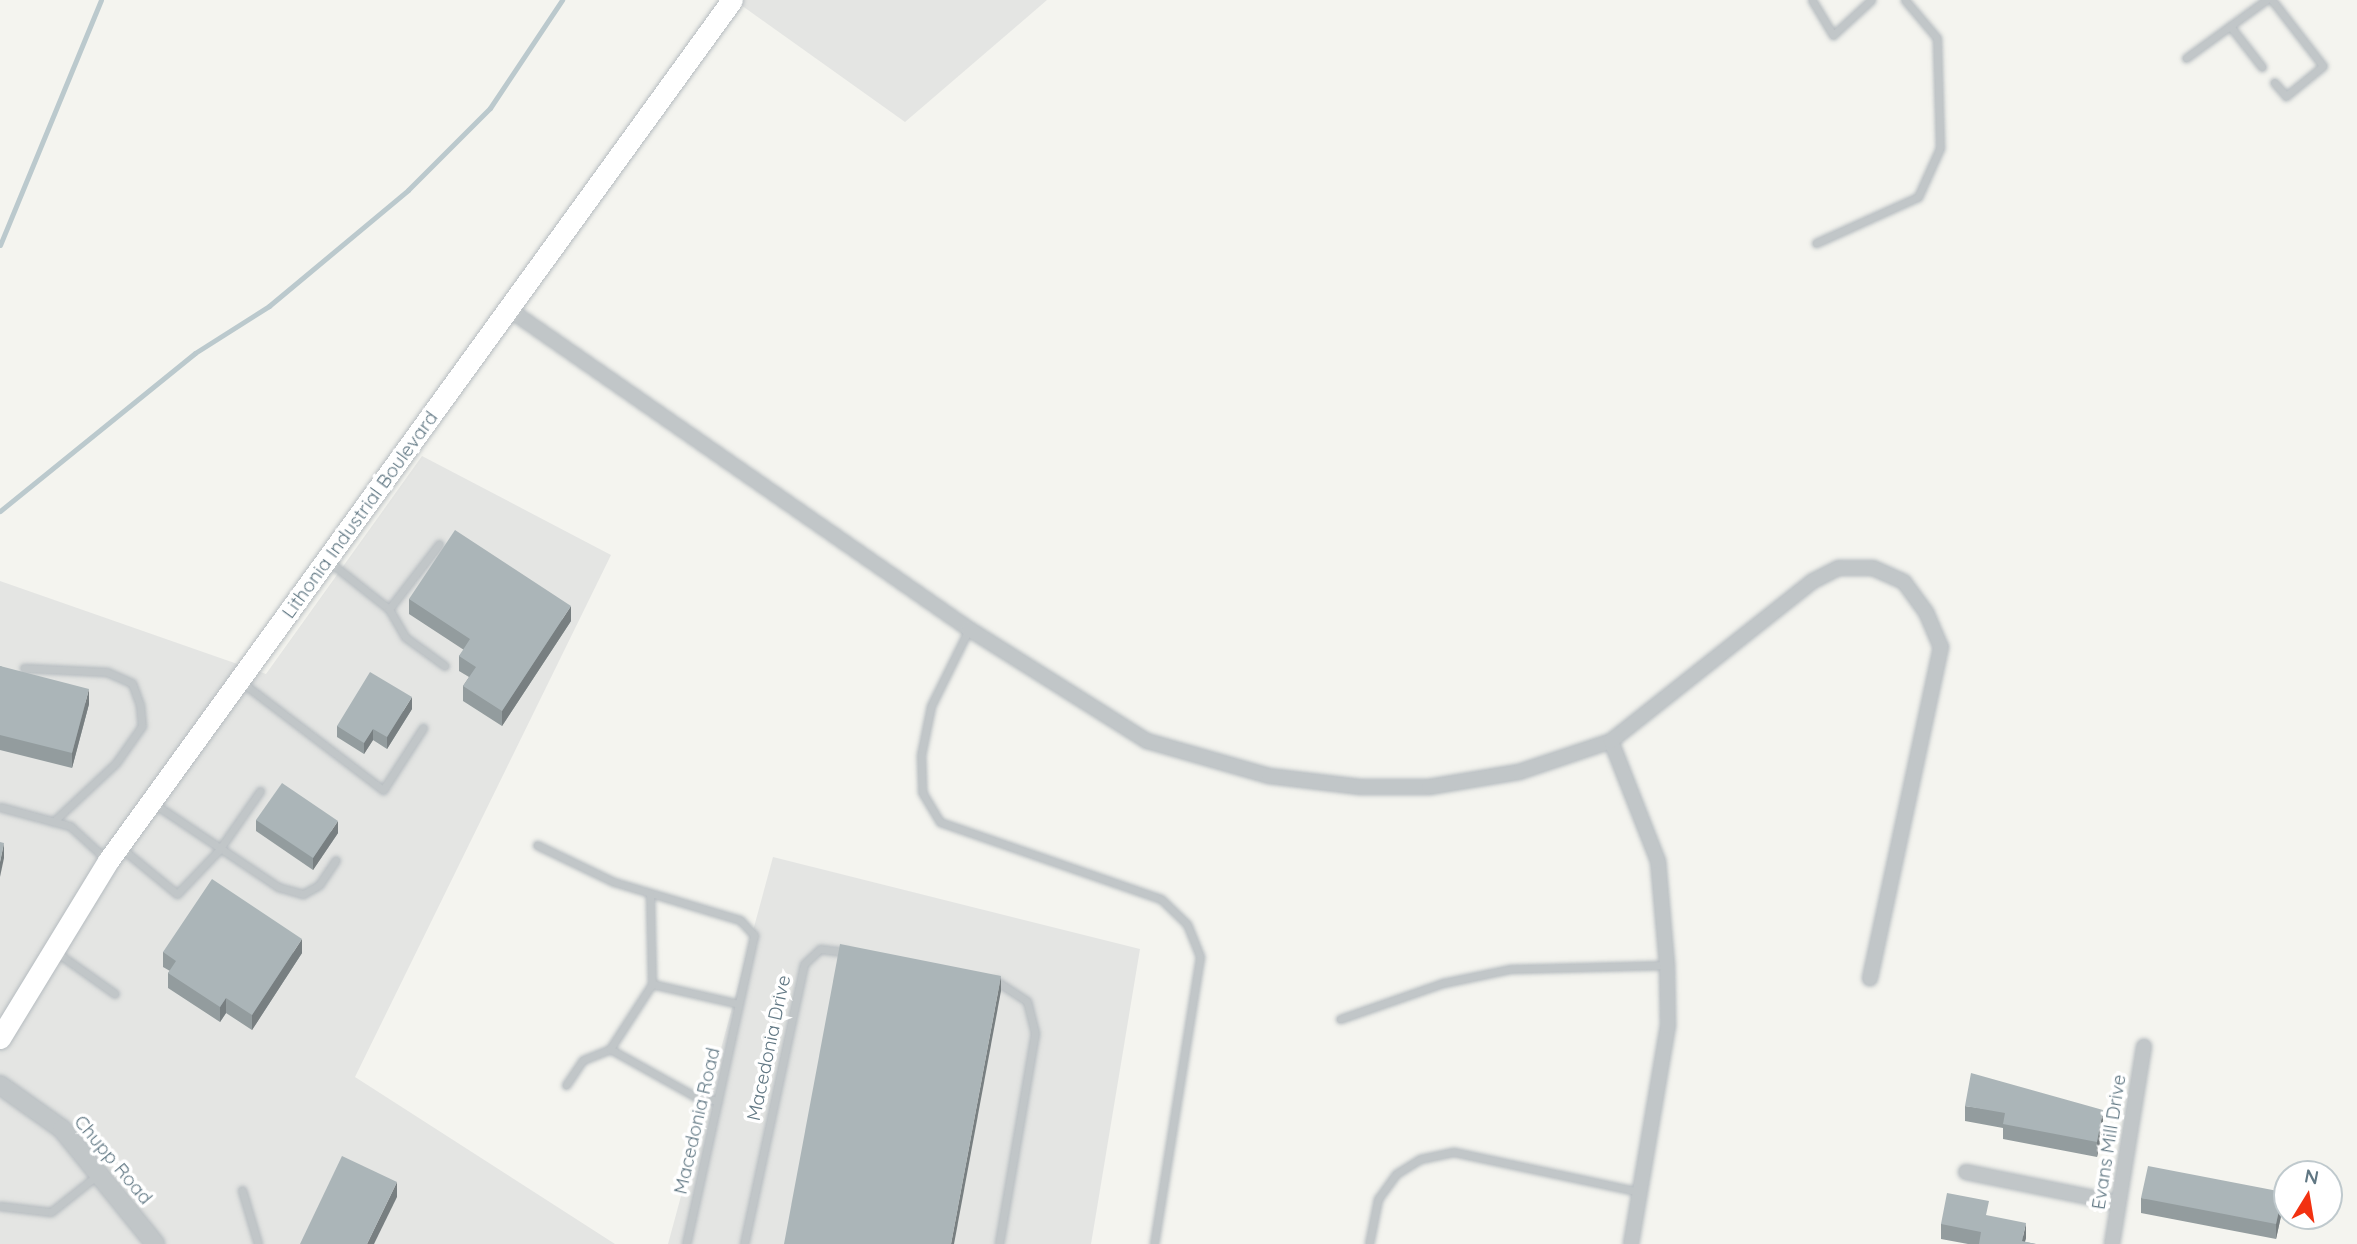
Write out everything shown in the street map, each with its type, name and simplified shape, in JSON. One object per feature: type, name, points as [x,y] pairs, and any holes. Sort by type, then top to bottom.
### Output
[{"type":"main road","name":"Lithonia Industrial Boulevard","points":[[0,1038],[51,948],[113,853],[510,310],[732,0]]},
{"type":"street","points":[[510,310],[969,629],[1147,741],[1269,776],[1429,786],[1519,772],[1611,741],[1813,581],[1839,568],[1873,568],[1904,582],[1926,612],[1941,648],[1870,978]]},
{"type":"street","points":[[1611,741],[1658,861],[1667,965],[1668,1026],[1631,1244]]},
{"type":"street","name":"Evans Mill Drive","points":[[2115,1244],[2118,1203],[2144,1047]]},
{"type":"street","name":"Chupp Road","points":[[0,1085],[62,1129],[155,1244]]},
{"type":"street","points":[[1966,1171],[2118,1203]]},
{"type":"lane","points":[[1812,0],[1833,35],[1871,0]]},
{"type":"lane","points":[[1816,243],[1919,197],[1940,148],[1937,38],[1905,0]]},
{"type":"lane","points":[[2186,58],[2266,0]]},
{"type":"lane","points":[[2272,0],[2323,66],[2286,96],[2274,82]]},
{"type":"lane","points":[[2230,26],[2262,67]]},
{"type":"lane","points":[[389,609],[439,544]]},
{"type":"lane","points":[[327,559],[389,609],[405,638],[445,666]]},
{"type":"lane","points":[[969,629],[932,706],[921,755],[922,792],[940,822],[1161,899],[1187,924],[1200,957],[1154,1244]]},
{"type":"lane","points":[[24,667],[107,672],[132,683],[140,705],[142,726],[116,763],[53,822]]},
{"type":"lane","points":[[239,681],[383,790],[423,728]]},
{"type":"lane","points":[[0,807],[70,826],[177,894],[219,850],[260,791]]},
{"type":"lane","points":[[152,802],[219,850],[303,894],[319,885],[336,860]]},
{"type":"lane","name":"Macedonia Road","points":[[537,845],[650,893],[749,925],[754,935],[685,1244]]},
{"type":"lane","points":[[566,1085],[583,1060],[610,1049],[652,984],[650,893]]},
{"type":"lane","points":[[51,948],[115,994]]},
{"type":"lane","name":"Macedonia Drive","points":[[744,1244],[804,964],[820,949],[857,954]]},
{"type":"lane","points":[[1340,1019],[1443,983],[1510,969],[1667,965]]},
{"type":"lane","points":[[985,979],[1027,1001],[1035,1033],[999,1244]]},
{"type":"lane","points":[[652,984],[739,1004]]},
{"type":"lane","points":[[610,1049],[696,1097],[718,1101]]},
{"type":"lane","points":[[1369,1244],[1378,1199],[1396,1174],[1420,1159],[1454,1152],[1640,1192]]},
{"type":"lane","points":[[0,1206],[51,1212],[99,1174]]},
{"type":"lane","points":[[242,1190],[258,1244]]},
{"type":"shaded area","points":[[734,0],[1047,0],[905,122]]},
{"type":"shaded area","points":[[422,456],[611,555],[355,1077],[615,1244],[0,1244],[0,581],[266,674]]},
{"type":"shaded area","points":[[773,857],[1140,949],[1091,1244],[668,1244]]},
{"type":"building","points":[[455,530],[571,606],[502,711],[463,686],[476,667],[459,656],[470,639],[409,599]]},
{"type":"building","points":[[0,666],[89,689],[72,753],[0,735]]},
{"type":"building","points":[[370,672],[412,697],[387,737],[373,729],[364,743],[337,726]]},
{"type":"building","points":[[282,783],[338,821],[313,858],[256,820]]},
{"type":"building","points":[[0,842],[4,843],[0,862]]},
{"type":"building","points":[[212,879],[302,939],[252,1015],[226,998],[220,1007],[168,973],[176,961],[163,952]]},
{"type":"building","points":[[840,944],[1001,976],[951,1244],[784,1244]]},
{"type":"building","points":[[1971,1073],[2103,1110],[2097,1142],[2003,1124],[2005,1113],[1965,1106]]},
{"type":"building","points":[[342,1156],[397,1182],[367,1244],[300,1244]]},
{"type":"building","points":[[2148,1166],[2273,1190],[2273,1223],[2141,1198]]},
{"type":"building","points":[[1947,1193],[1989,1201],[1986,1215],[2026,1223],[2022,1241],[2036,1244],[1979,1244],[1981,1232],[1941,1224]]},
{"type":"waterway","points":[[0,245],[101,0]]},
{"type":"waterway","points":[[0,511],[195,353],[269,306],[408,190],[490,108],[562,0]]}]
